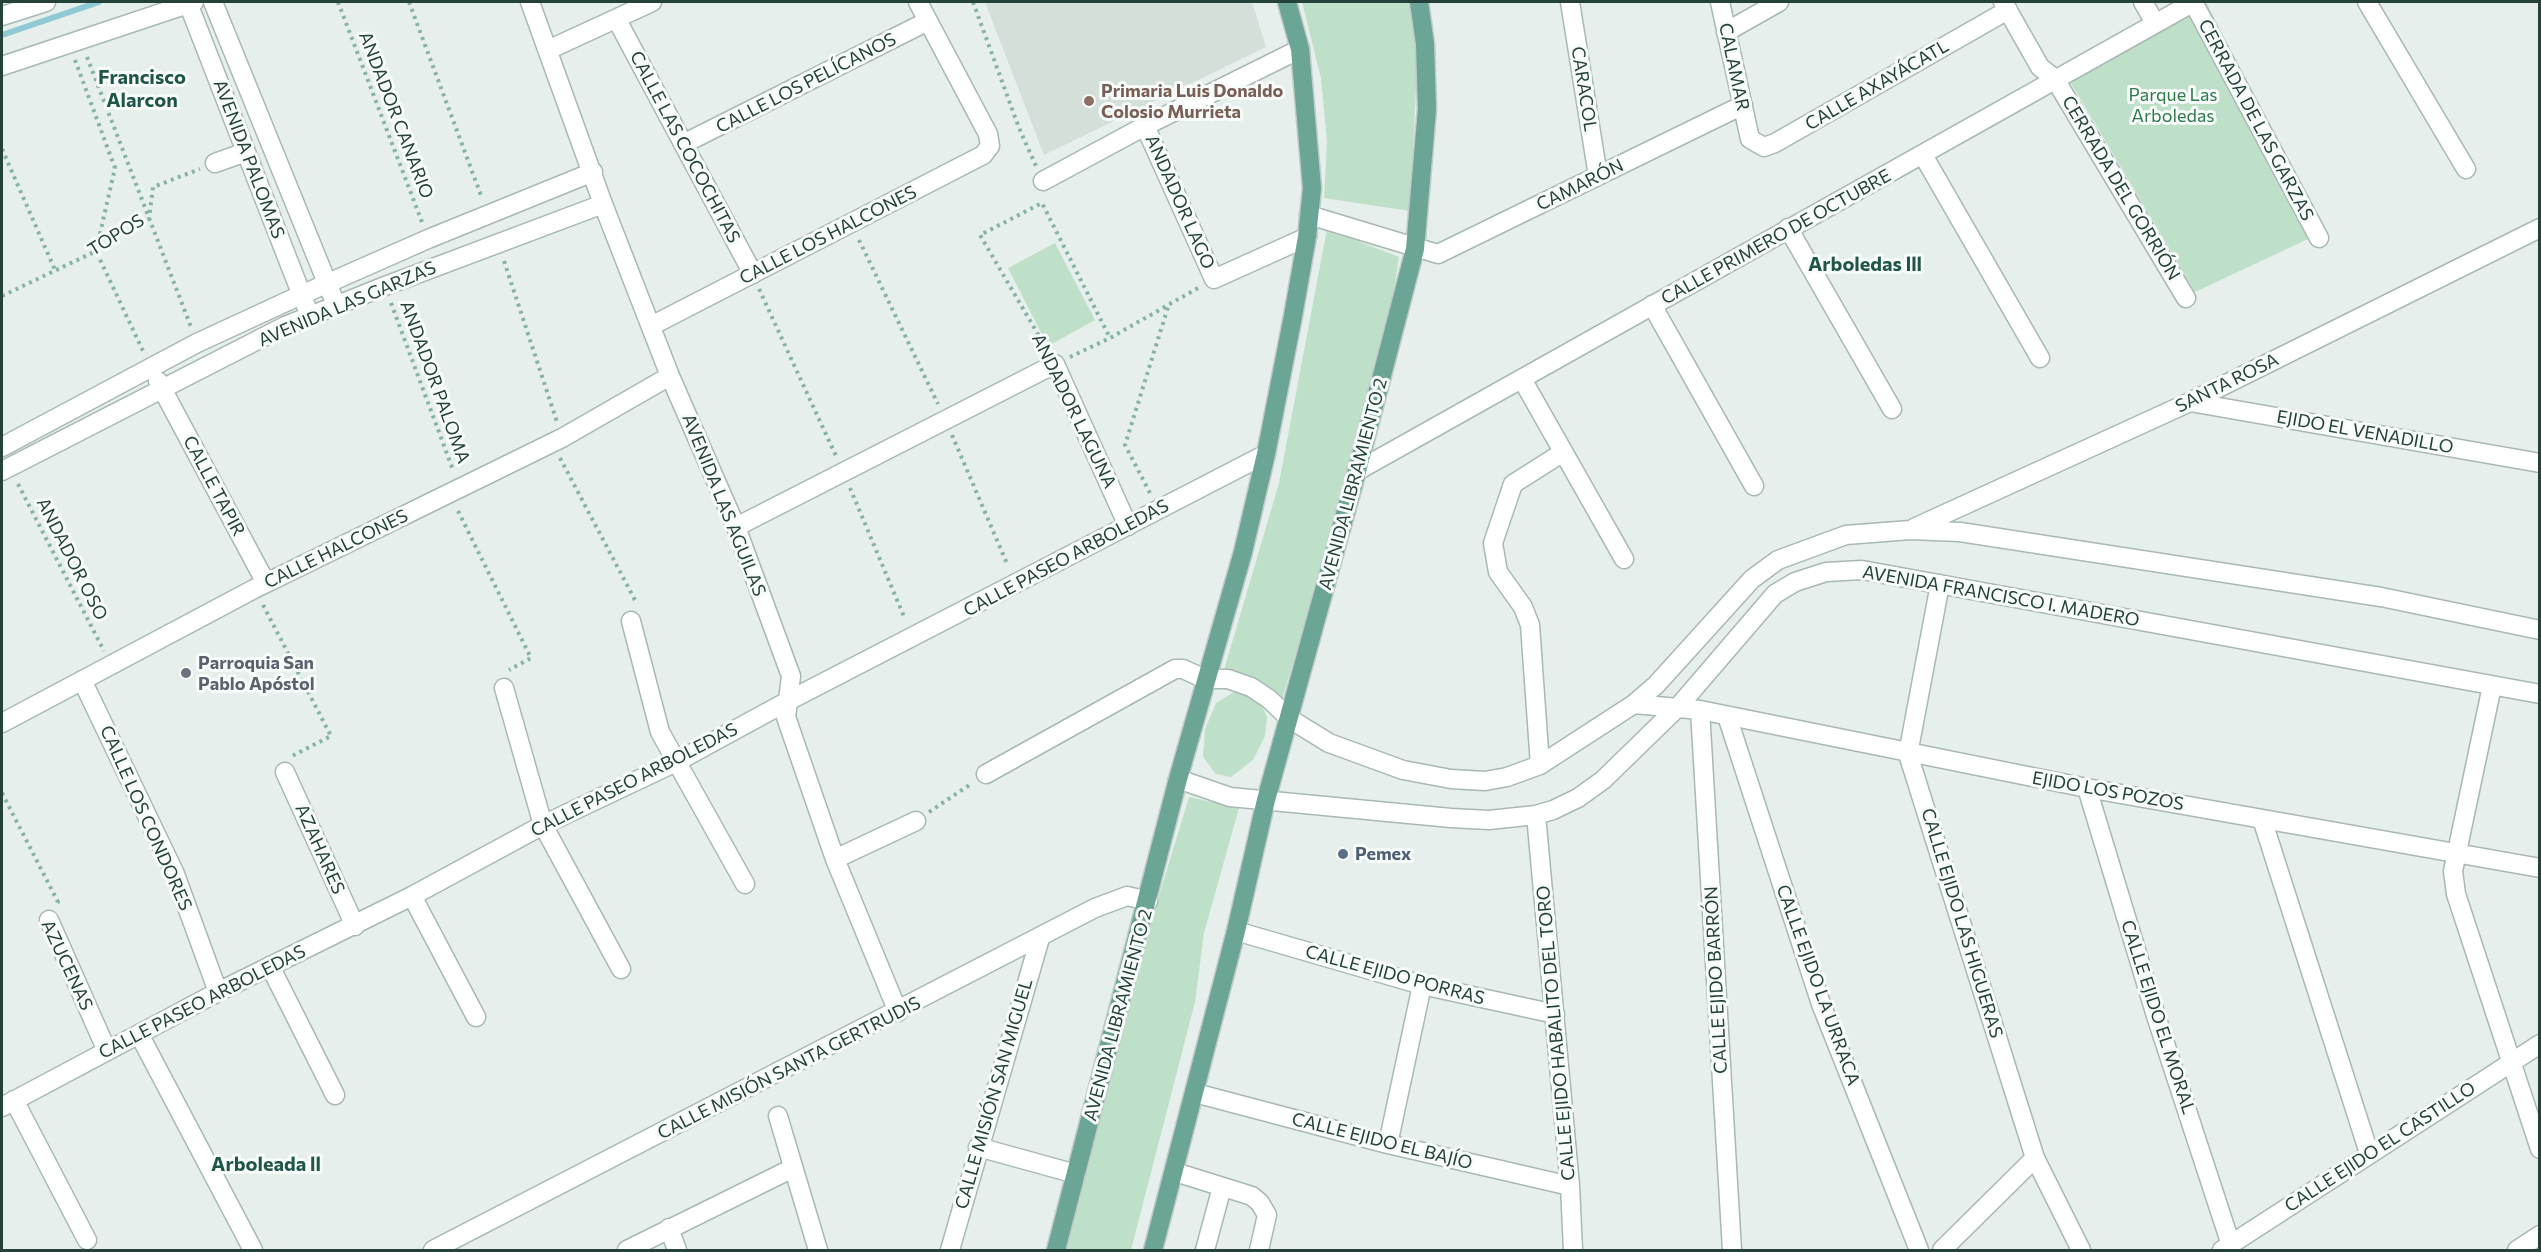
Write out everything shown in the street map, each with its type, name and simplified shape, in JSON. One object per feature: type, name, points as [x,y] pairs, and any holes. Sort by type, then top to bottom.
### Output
[{"type":"main road","name":"AVENIDA LIBRAMIENTO 2","points":[[1056,1251],[1178,779],[1243,552],[1266,454],[1307,237],[1312,188],[1300,49],[1287,2]]},
{"type":"main road","name":"AVENIDA LIBRAMIENTO 2","points":[[1153,1251],[1236,931],[1266,800],[1290,719],[1415,249],[1427,109],[1425,44],[1419,2]]},
{"type":"street","points":[[2,16],[46,2]]},
{"type":"street","points":[[2,66],[191,2]]},
{"type":"street","name":"AVENIDA PALOMAS","points":[[191,2],[310,316]]},
{"type":"street","name":"AVENIDA PALOMAS","points":[[213,2],[336,305]]},
{"type":"street","name":"AVENIDA LAS AGUILAS","points":[[530,2],[603,204],[670,376],[736,527],[791,676],[786,717],[835,859],[898,1012]]},
{"type":"street","points":[[548,50],[652,2]]},
{"type":"street","points":[[918,2],[928,21]]},
{"type":"street","name":"CARACOL","points":[[1570,2],[1598,176]]},
{"type":"street","name":"CALAMAR","points":[[1720,2],[1748,132]]},
{"type":"street","points":[[1726,32],[1779,2]]},
{"type":"street","points":[[2143,2],[2155,23]]},
{"type":"street","name":"CALLE PRIMERO DE OCTUBRE","points":[[1357,471],[2194,2]]},
{"type":"street","name":"CERRADA DE LAS GARZAS","points":[[2194,2],[2319,238]]},
{"type":"street","points":[[2367,2],[2466,169]]},
{"type":"street","name":"CERRADA DEL GORRIÓN","points":[[2006,6],[2040,67],[2055,80],[2186,297]]},
{"type":"street","name":"CALLE AXAYÁCATL","points":[[1748,132],[1750,139],[1764,147],[1775,143],[2006,6]]},
{"type":"street","name":"CALLE LAS COCOCHITAS","points":[[617,20],[753,274]]},
{"type":"street","name":"CALLE LOS HALCONES","points":[[651,326],[983,155],[990,146],[988,134],[928,21]]},
{"type":"street","name":"CALLE LOS PELÍCANOS","points":[[683,144],[928,21]]},
{"type":"street","points":[[1043,181],[1145,126],[1300,49]]},
{"type":"street","name":"CAMARÓN","points":[[1415,249],[1438,254],[1743,105]]},
{"type":"street","name":"ANDADOR LAGO","points":[[1145,126],[1214,279]]},
{"type":"street","points":[[214,163],[246,152]]},
{"type":"street","points":[[1923,155],[2040,358]]},
{"type":"street","name":"AVENIDA LAS GARZAS","points":[[2,447],[197,343],[428,239],[593,172]]},
{"type":"street","name":"AVENIDA LAS GARZAS","points":[[5,469],[310,316],[603,204]]},
{"type":"street","points":[[1309,215],[1415,249]]},
{"type":"street","points":[[1788,228],[1892,409]]},
{"type":"street","name":"SANTA ROSA","points":[[1910,530],[2190,402],[2540,228]]},
{"type":"street","points":[[1214,279],[1307,237]]},
{"type":"street","points":[[1652,305],[1754,486]]},
{"type":"street","points":[[736,527],[1055,364]]},
{"type":"street","name":"ANDADOR LAGUNA","points":[[1055,364],[1128,526]]},
{"type":"street","name":"CALLE TAPIR","points":[[151,369],[260,586]]},
{"type":"street","name":"CALLE HALCONES","points":[[2,723],[260,586],[562,438],[670,376]]},
{"type":"street","points":[[1522,379],[1624,559]]},
{"type":"street","name":"EJIDO EL VENADILLO","points":[[2190,402],[2540,463]]},
{"type":"street","points":[[1540,765],[1530,625],[1523,607],[1498,572],[1493,543],[1513,484],[1562,453]]},
{"type":"street","name":"CALLE PASEO ARBOLEDAS","points":[[8,1103],[218,992],[355,926],[543,825],[676,762],[788,701],[1266,454]]},
{"type":"street","points":[[986,774],[1175,669],[1183,669],[1205,679],[1228,679],[1251,687],[1269,699],[1290,719],[1329,743],[1366,758],[1403,770],[1451,779],[1485,781],[1507,777],[1540,765],[1634,704],[1656,686],[1752,579],[1778,560],[1846,535],[1910,530],[1960,532],[2381,597],[2540,630]]},
{"type":"street","name":"AVENIDA FRANCISCO I. MADERO","points":[[1266,800],[1489,820],[1536,815],[1578,798],[1603,780],[1678,707],[1775,594],[1795,582],[1826,572],[1862,570],[2540,694]]},
{"type":"street","name":"CALLE EJIDO LAS HIGUERAS","points":[[1940,584],[1908,754],[2036,1158],[2081,1251]]},
{"type":"street","points":[[631,621],[660,732],[745,884]]},
{"type":"street","name":"CALLE LOS CONDORES","points":[[82,680],[175,874],[218,992]]},
{"type":"street","points":[[504,680],[543,825],[621,969]]},
{"type":"street","points":[[2492,686],[2453,871],[2456,894],[2540,1149]]},
{"type":"street","name":"EJIDO LOS POZOS","points":[[1634,704],[1700,710],[1908,754],[2087,788],[2540,868]]},
{"type":"street","name":"CALLE EJIDO BARRÓN","points":[[1700,710],[1732,1251]]},
{"type":"street","name":"CALLE EJIDO LA URRACA","points":[[1727,716],[1821,1004],[1919,1251]]},
{"type":"street","name":"AZAHARES","points":[[285,772],[355,926]]},
{"type":"street","points":[[1178,779],[1230,797],[1266,800]]},
{"type":"street","name":"CALLE EJIDO EL MORAL","points":[[2087,788],[2226,1248]]},
{"type":"street","name":"CALLE EJIDO HABALITO DEL TORO","points":[[1536,815],[1570,1186],[1573,1251]]},
{"type":"street","points":[[2262,819],[2369,1153]]},
{"type":"street","points":[[835,859],[916,821]]},
{"type":"street","points":[[412,896],[476,1017]]},
{"type":"street","name":"CALLE MISIÓN SANTA GERTRUDIS","points":[[432,1251],[898,1012],[1095,908],[1127,896],[1148,901]]},
{"type":"street","name":"AZUCENAS","points":[[49,920],[107,1051]]},
{"type":"street","name":"CALLE EJIDO PORRAS","points":[[1236,931],[1422,985],[1555,1014]]},
{"type":"street","name":"CALLE MISIÓN SAN MIGUEL","points":[[950,1251],[978,1147],[1040,938]]},
{"type":"street","points":[[270,966],[335,1095]]},
{"type":"street","points":[[1388,1144],[1422,985]]},
{"type":"street","points":[[139,1034],[253,1251]]},
{"type":"street","name":"CALLE EJIDO EL CASTILLO","points":[[2226,1248],[2540,1044]]},
{"type":"street","name":"CALLE EJIDO EL BAJÍO","points":[[1195,1093],[1388,1144],[1570,1186]]},
{"type":"street","points":[[8,1103],[87,1240]]},
{"type":"street","points":[[778,1116],[818,1251]]},
{"type":"street","points":[[978,1147],[1076,1174]]},
{"type":"street","points":[[1942,1251],[2036,1158]]},
{"type":"street","points":[[627,1251],[793,1168]]},
{"type":"street","points":[[1175,1172],[1252,1196],[1260,1203],[1267,1215],[1259,1251]]},
{"type":"street","points":[[1205,1251],[1222,1187]]},
{"type":"street","points":[[669,1228],[677,1251]]},
{"type":"street","points":[[2517,1251],[2540,1235]]},
{"type":"path","name":"ANDADOR CANARIO","points":[[338,2],[428,239]]},
{"type":"path","points":[[409,2],[488,214]]},
{"type":"path","points":[[973,2],[1019,128],[1043,181]]},
{"type":"path","points":[[74,41],[149,219],[197,343]]},
{"type":"path","points":[[74,41],[115,168],[96,251],[151,369]]},
{"type":"path","points":[[2,149],[55,270]]},
{"type":"path","name":"TOPOS","points":[[2,296],[96,251],[149,219],[153,187],[214,163]]},
{"type":"path","name":"ANDADOR LAGUNA","points":[[1055,364],[980,235],[1042,203],[1110,338]]},
{"type":"path","points":[[1055,364],[1110,338],[1214,279]]},
{"type":"path","name":"ANDADOR PALOMA","points":[[385,286],[460,489]]},
{"type":"path","name":"ANDADOR LAGUNA","points":[[1158,510],[1125,445],[1169,304]]},
{"type":"path","name":"ANDADOR OSO","points":[[5,469],[110,664]]},
{"type":"path","points":[[460,489],[464,497],[458,513],[531,658],[504,680]]},
{"type":"path","points":[[260,586],[331,736],[280,762],[285,772]]},
{"type":"path","points":[[916,821],[986,774]]},
{"type":"path","name":"AZUCENAS","points":[[2,793],[58,902],[40,911],[49,920]]},
{"type":"shaded area","name":"Primaria Luis Donaldo Colosio Murrieta","points":[[985,2],[1252,2],[1266,47],[1044,155]]},
{"type":"green space","points":[[1302,2],[1410,2],[1418,50],[1410,211],[1324,198],[1327,142],[1321,78]]},
{"type":"green space","name":"Parque Las Arboledas","points":[[2194,2],[2206,2],[2323,232],[2195,292],[2065,73]]},
{"type":"green space","points":[[1327,229],[1399,257],[1379,385],[1281,702],[1224,670],[1279,483]]},
{"type":"green space","points":[[1055,243],[1095,320],[1048,346],[1008,268]]},
{"type":"green space","points":[[1234,692],[1251,694],[1260,702],[1267,717],[1265,736],[1253,760],[1231,777],[1216,774],[1203,757],[1205,729],[1216,703]]},
{"type":"green space","points":[[1189,797],[1239,808],[1204,933],[1195,1002],[1131,1250],[1060,1250],[1144,945]]},
{"type":"waterway","points":[[2,35],[99,2]]},
{"type":"place","name":"Primaria Luis Donaldo Colosio Murrieta","points":[[1089,101]]},
{"type":"place","name":"Parroquia San Pablo Apóstol","points":[[186,673]]},
{"type":"place","name":"Pemex","points":[[1343,854]]},
{"type":"district","name":"Francisco Alarcon","points":[[142,88]]},
{"type":"district","name":"Arboledas lll","points":[[1865,264]]},
{"type":"district","name":"Arboleada ll","points":[[266,1164]]}]
